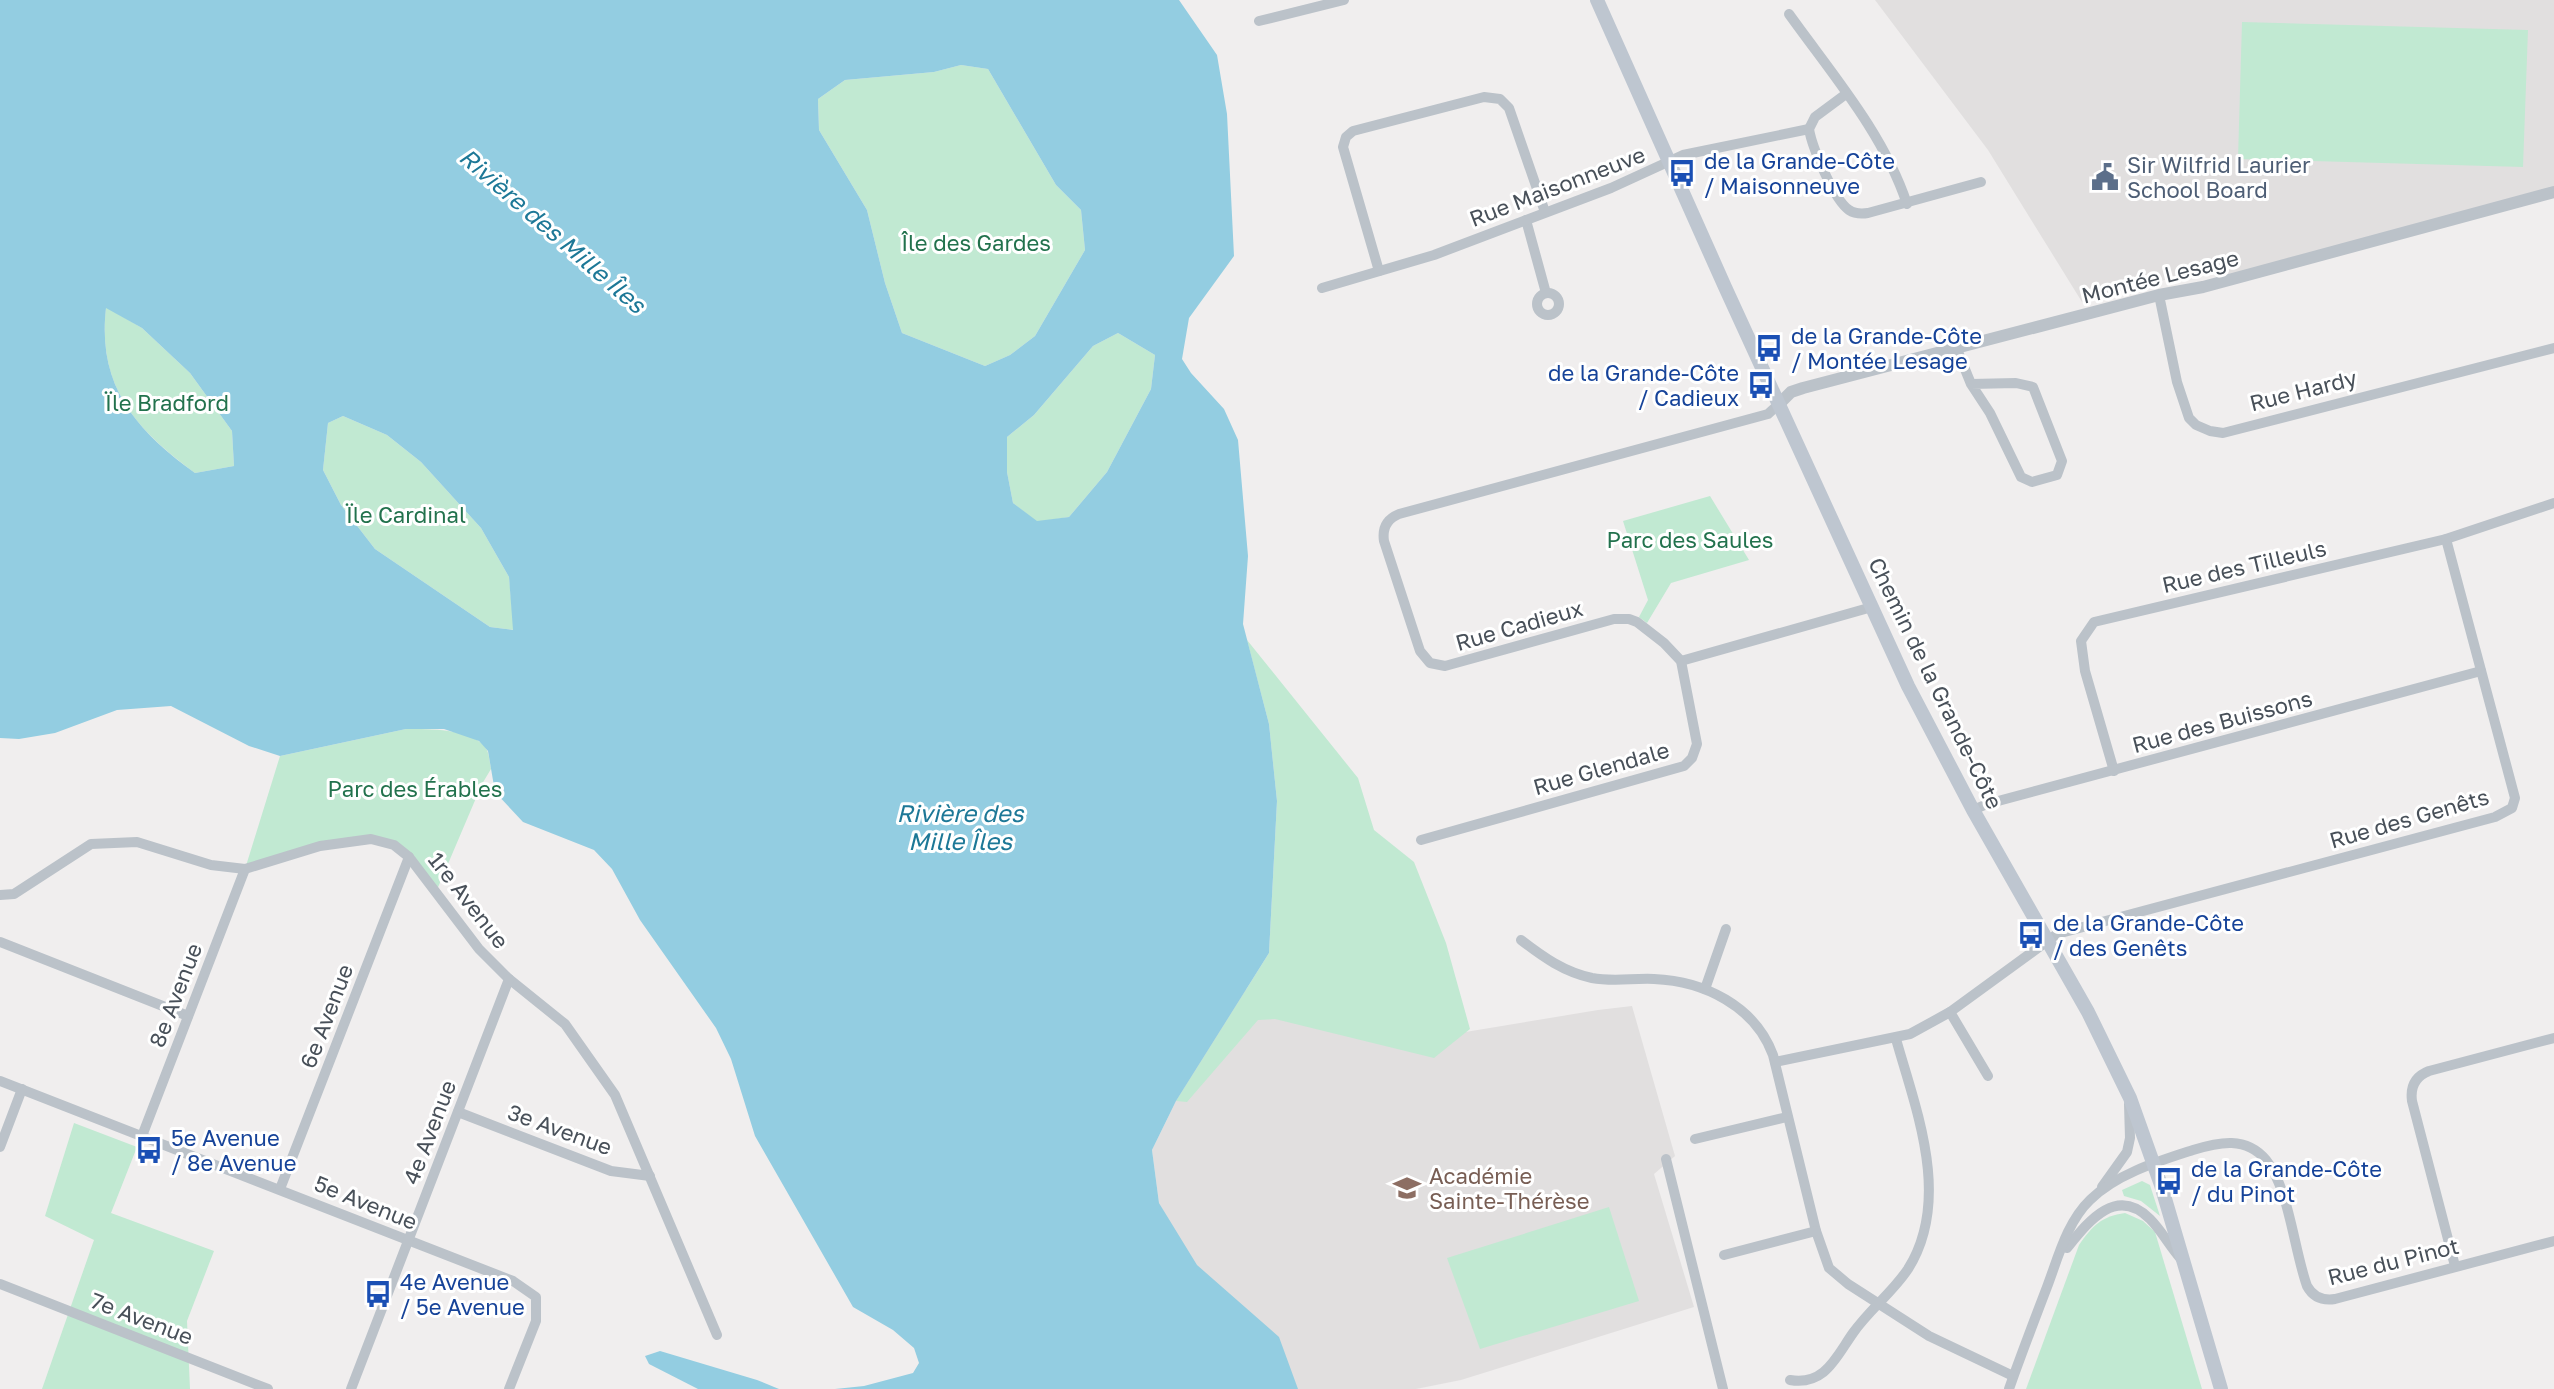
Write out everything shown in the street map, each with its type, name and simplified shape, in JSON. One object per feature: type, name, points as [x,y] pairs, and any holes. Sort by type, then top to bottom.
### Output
[{"type":"main road","name":"Chemin de la Grande-Côte","points":[[1597,0],[1908,686],[1973,810],[2098,1031],[2130,1098],[2154,1164],[2221,1389]]},
{"type":"street","points":[[1259,21],[1344,0]]},
{"type":"street","points":[[1789,14],[1889,160],[1907,204]]},
{"type":"street","points":[[1846,94],[1820,113],[1809,129],[1819,159],[1840,200],[1848,209],[1864,214],[1981,182]]},
{"type":"street","points":[[1379,271],[1343,147],[1346,137],[1353,131],[1484,97],[1496,98],[1509,108],[1545,212]]},
{"type":"street","name":"Rue Maisonneuve","points":[[1322,288],[1434,255],[1638,177],[1683,155],[1809,129]]},
{"type":"street","name":"Montée Lesage","points":[[1779,404],[1791,392],[2159,295],[2203,287],[2554,192]]},
{"type":"street","points":[[1526,220],[1546,293]]},
{"type":"street","name":"Rue Hardy","points":[[2159,295],[2177,382],[2189,418],[2196,425],[2223,433],[2554,348]]},
{"type":"street","points":[[1956,347],[1971,384],[1990,413],[2021,477],[2032,482],[2057,475],[2062,461],[2033,387],[2016,383],[1971,384]]},
{"type":"street","name":"Rue Cadieux","points":[[1681,661],[1642,625],[1633,620],[1619,619],[1450,665],[1433,665],[1420,651],[1384,541],[1385,526],[1399,514],[1768,414],[1779,404]]},
{"type":"street","name":"Rue des Tilleuls","points":[[2114,771],[2085,671],[2081,641],[2094,622],[2446,539],[2554,503]]},
{"type":"street","name":"Rue des Genêts","points":[[2048,941],[2057,934],[2082,926],[2495,817],[2512,808],[2515,798],[2446,539]]},
{"type":"street","points":[[1681,661],[1872,607]]},
{"type":"street","name":"Rue Glendale","points":[[1421,840],[1687,764],[1697,744],[1681,661]]},
{"type":"street","name":"Rue des Buissons","points":[[1973,810],[2481,671]]},
{"type":"street","name":"1re Avenue","points":[[0,895],[14,894],[91,844],[137,842],[211,865],[245,869],[320,846],[371,839],[394,845],[409,857],[479,949],[509,979],[565,1024],[615,1095],[717,1335]]},
{"type":"street","name":"6e Avenue","points":[[280,1189],[409,857]]},
{"type":"street","name":"8e Avenue","points":[[142,1136],[245,869]]},
{"type":"street","points":[[1705,989],[1726,929]]},
{"type":"street","points":[[1521,940],[1553,963],[1588,977],[1671,980],[1705,989],[1726,999],[1754,1023],[1768,1042],[1775,1062],[1816,1231],[1826,1262],[1833,1272],[1949,1347],[2013,1376]]},
{"type":"street","points":[[1775,1062],[1896,1039],[1929,1025],[2048,941]]},
{"type":"street","points":[[0,942],[188,1016]]},
{"type":"street","name":"4e Avenue","points":[[351,1389],[509,979]]},
{"type":"street","points":[[1950,1012],[1988,1076]]},
{"type":"street","points":[[2455,1266],[2412,1101],[2413,1084],[2429,1071],[2554,1038]]},
{"type":"street","points":[[1790,1380],[1805,1382],[1821,1376],[1866,1315],[1893,1292],[1918,1251],[1928,1213],[1928,1178],[1922,1140],[1896,1039]]},
{"type":"street","name":"5e Avenue","points":[[0,1081],[513,1281],[536,1297],[536,1321],[509,1389]]},
{"type":"street","points":[[0,1147],[22,1089]]},
{"type":"street","points":[[2099,1192],[2127,1152],[2130,1098]]},
{"type":"street","name":"3e Avenue","points":[[458,1112],[611,1171],[650,1176]]},
{"type":"street","points":[[1695,1139],[1787,1117]]},
{"type":"street","name":"Rue du Pinot","points":[[2154,1164],[2228,1142],[2241,1143],[2258,1152],[2268,1162],[2278,1181],[2307,1286],[2311,1293],[2322,1299],[2335,1299],[2554,1241]]},
{"type":"street","points":[[1666,1159],[1723,1389]]},
{"type":"street","points":[[2009,1389],[2076,1218],[2099,1192],[2154,1164]]},
{"type":"street","points":[[2058,1258],[2094,1216],[2108,1207],[2120,1206],[2136,1209],[2149,1218],[2184,1263]]},
{"type":"street","points":[[1724,1255],[1816,1231]]},
{"type":"street","name":"7e Avenue","points":[[0,1284],[268,1389]]},
{"type":"shaded area","points":[[1875,0],[2554,0],[2554,192],[2231,279],[2209,268],[2082,302],[1988,150]]},
{"type":"shaded area","name":"Académie Sainte-Thérèse","points":[[1243,989],[1417,1040],[1632,1006],[1675,1156],[1654,1174],[1694,1307],[1461,1380],[1416,1389],[1297,1389],[1194,1266],[1159,1203],[1152,1150],[1176,1101]]},
{"type":"green space","points":[[2242,22],[2528,30],[2523,167],[2238,159]]},
{"type":"green space","name":"Île des Gardes","points":[[961,65],[988,69],[1056,185],[1081,210],[1085,250],[1035,336],[1010,355],[985,366],[902,333],[885,283],[867,210],[819,130],[818,99],[845,80],[934,72]]},
{"type":"green space","name":"Ïle Bradford","points":[[106,307],[142,328],[190,373],[232,431],[234,466],[195,473],[138,422],[114,383],[105,335]]},
{"type":"green space","points":[[1118,333],[1155,355],[1151,389],[1107,472],[1069,517],[1037,522],[1013,503],[1007,472],[1007,437],[1034,415],[1093,346]]},
{"type":"green space","name":"Ïle Cardinal","points":[[343,416],[387,435],[421,462],[481,528],[509,577],[514,630],[490,627],[375,549],[341,505],[323,470],[328,423]]},
{"type":"green space","name":"Parc des Saules","points":[[1710,496],[1749,560],[1671,583],[1647,623],[1639,617],[1648,600],[1623,521]]},
{"type":"green space","points":[[1247,640],[1358,778],[1374,830],[1414,862],[1446,943],[1470,1029],[1434,1058],[1275,1019],[1258,1020],[1187,1102],[1176,1101],[1269,953],[1277,801],[1269,724]]},
{"type":"green space","name":"Parc des Érables","points":[[406,729],[450,731],[472,737],[487,750],[491,769],[436,892],[409,857],[371,839],[315,847],[245,869],[280,756]]},
{"type":"green space","points":[[74,1123],[137,1147],[111,1213],[214,1251],[187,1321],[190,1389],[42,1389],[94,1240],[45,1216]]},
{"type":"green space","points":[[2142,1181],[2150,1185],[2160,1216],[2141,1201],[2124,1196],[2122,1190]]},
{"type":"green space","points":[[1609,1207],[1639,1301],[1480,1349],[1447,1258]]},
{"type":"green space","points":[[2125,1213],[2143,1221],[2155,1232],[2202,1389],[2026,1389],[2079,1245],[2098,1223]]},
{"type":"water","name":"Rivière des Mille Îles","points":[[0,0],[1179,0],[1217,55],[1227,114],[1234,256],[1189,318],[1182,359],[1224,409],[1238,440],[1248,556],[1243,624],[1269,724],[1277,801],[1269,953],[1176,1101],[1152,1150],[1159,1203],[1197,1265],[1279,1337],[1298,1389],[835,1389],[864,1386],[913,1373],[919,1363],[914,1348],[893,1330],[853,1307],[755,1136],[731,1059],[716,1028],[640,920],[612,869],[594,850],[523,822],[495,792],[488,751],[479,741],[444,729],[406,729],[280,756],[249,746],[171,706],[117,710],[55,733],[19,739],[0,738]],"holes":[[[961,65],[988,69],[1056,185],[1081,210],[1085,250],[1035,336],[1010,355],[985,366],[902,333],[885,283],[867,210],[819,130],[818,99],[845,80],[934,72]],[[106,308],[142,328],[190,373],[232,431],[234,466],[195,473],[155,440],[125,404],[108,361]],[[1118,333],[1155,355],[1151,389],[1107,472],[1069,517],[1037,521],[1013,503],[1007,472],[1007,437],[1034,415],[1093,346]],[[343,416],[387,435],[421,462],[481,528],[509,577],[513,630],[490,627],[375,549],[341,505],[323,470],[328,423]]]},
{"type":"water","points":[[660,1351],[779,1389],[698,1389],[649,1364],[645,1356]]},
{"type":"place","name":"de la Grande-Côte / Maisonneuve","points":[[1682,173]]},
{"type":"place","name":"Sir Wilfrid Laurier School Board","points":[[2105,177]]},
{"type":"place","name":"de la Grande-Côte / Montée Lesage","points":[[1769,348]]},
{"type":"place","name":"de la Grande-Côte / Cadieux","points":[[1761,385]]},
{"type":"place","name":"de la Grande-Côte / des Genêts","points":[[2031,935]]},
{"type":"place","name":"5e Avenue / 8e Avenue","points":[[149,1150]]},
{"type":"place","name":"de la Grande-Côte / du Pinot","points":[[2169,1181]]},
{"type":"place","name":"Académie Sainte-Thérèse","points":[[1407,1188]]},
{"type":"place","name":"4e Avenue / 5e Avenue","points":[[378,1294]]}]
